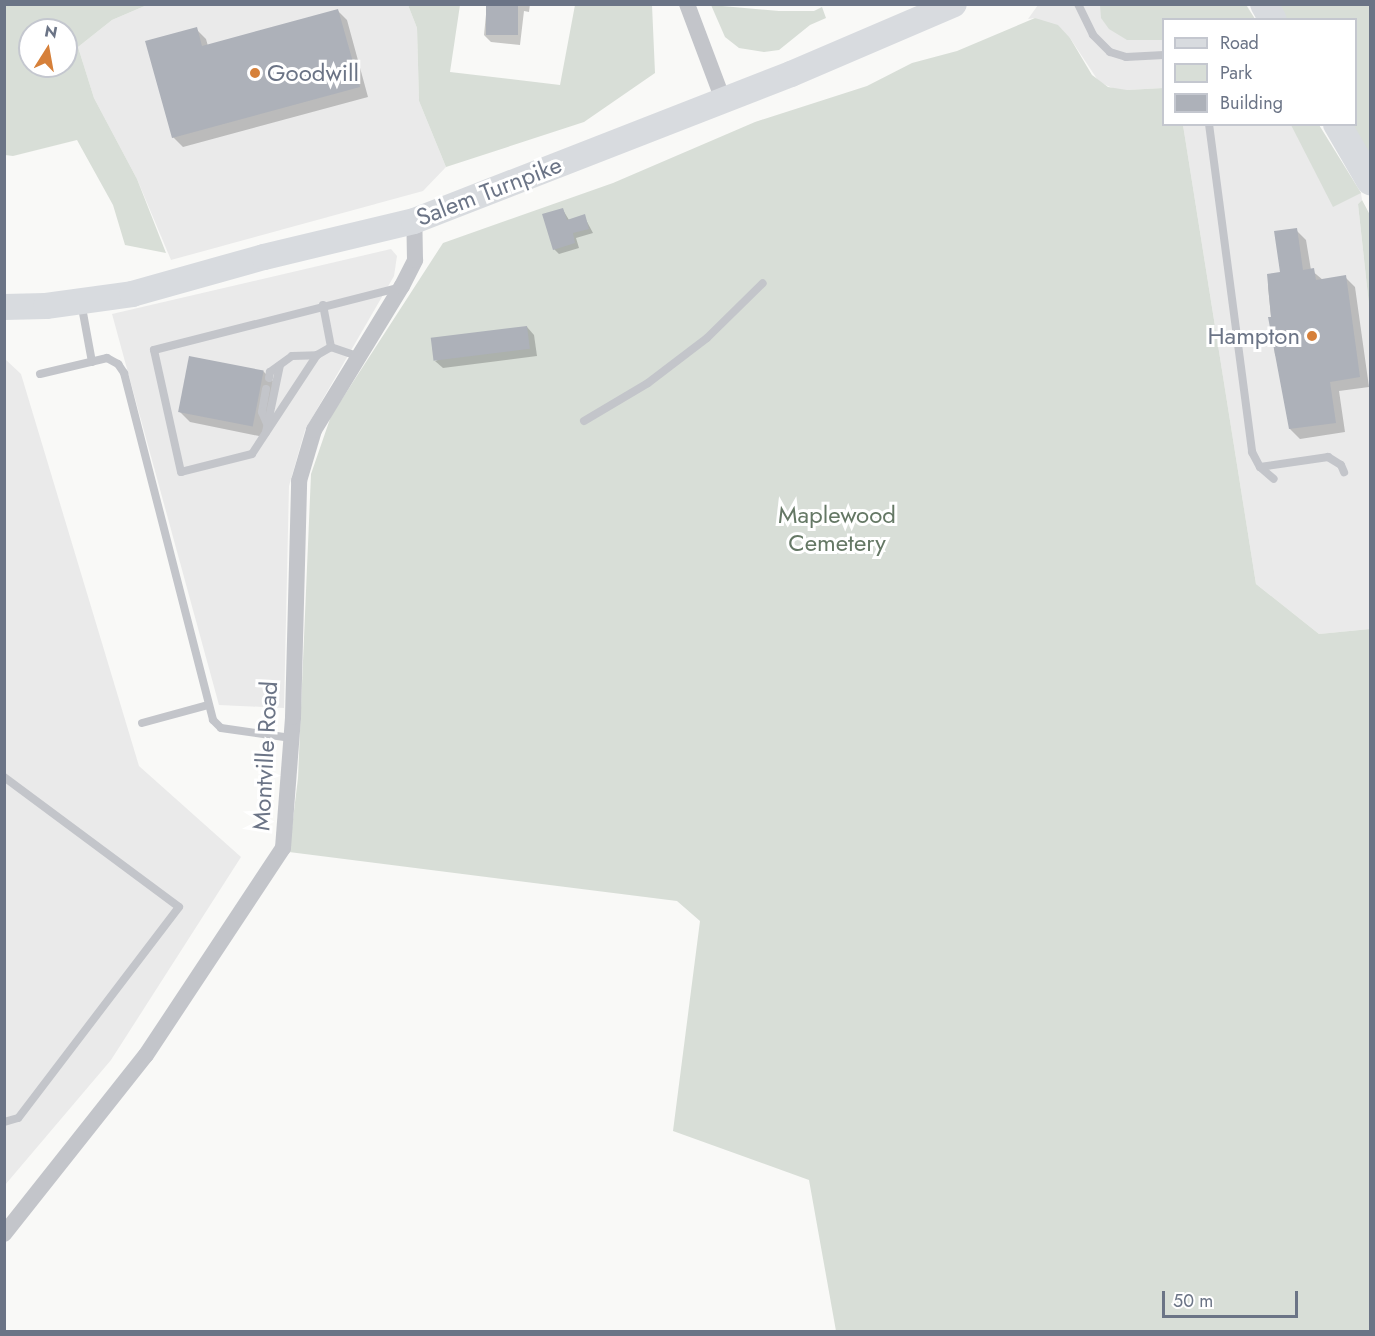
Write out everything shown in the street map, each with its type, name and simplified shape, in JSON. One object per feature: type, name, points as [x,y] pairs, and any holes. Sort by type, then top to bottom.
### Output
[{"type":"highway","points":[[1264,4],[1273,18]]},
{"type":"highway","points":[[1338,126],[1371,182]]},
{"type":"main road","name":"Salem Turnpike","points":[[4,307],[81,302],[132,294],[264,257],[414,221],[723,100],[954,4]]},
{"type":"street","points":[[687,4],[723,100]]},
{"type":"street","name":"Montville Road","points":[[4,1234],[146,1055],[283,848],[291,738],[299,481],[314,430],[360,357],[415,260],[414,221]]},
{"type":"lane","points":[[1078,4],[1093,35],[1110,52],[1126,57],[1162,55]]},
{"type":"lane","points":[[1209,126],[1252,452],[1260,466],[1274,479]]},
{"type":"lane","points":[[584,421],[648,383],[707,338],[762,283]]},
{"type":"lane","points":[[316,355],[252,454],[181,472],[154,350],[402,286]]},
{"type":"lane","points":[[81,302],[92,362]]},
{"type":"lane","points":[[323,305],[331,347]]},
{"type":"lane","points":[[269,378],[270,372],[292,356],[316,355],[331,347],[360,357]]},
{"type":"lane","points":[[40,374],[107,358],[118,364],[124,373],[213,720],[221,728],[291,738]]},
{"type":"lane","points":[[264,438],[280,365]]},
{"type":"lane","points":[[266,389],[262,412],[267,425]]},
{"type":"lane","points":[[1260,466],[1328,457],[1341,465],[1344,472]]},
{"type":"lane","points":[[142,723],[208,705]]},
{"type":"lane","points":[[4,777],[179,907],[18,1118],[4,1122]]},
{"type":"shaded area","points":[[1246,4],[1254,18],[1162,18],[1162,88],[1117,90],[1099,82],[1070,38],[1035,18],[1028,19],[1038,5]]},
{"type":"shaded area","points":[[147,5],[408,5],[417,28],[419,101],[446,167],[423,191],[171,260],[137,179],[94,98],[78,47],[112,20]]},
{"type":"shaded area","points":[[1183,126],[1320,126],[1361,193],[1362,200],[1358,204],[1370,314],[1370,629],[1319,634],[1256,584]]},
{"type":"shaded area","points":[[391,249],[397,256],[394,276],[305,430],[289,486],[284,708],[219,705],[112,314]]},
{"type":"shaded area","points":[[5,359],[21,374],[139,766],[241,857],[111,1060],[5,1185]]},
{"type":"green space","points":[[5,4],[147,5],[112,20],[78,47],[94,98],[137,179],[166,253],[125,245],[113,205],[77,140],[13,156],[5,155]]},
{"type":"green space","points":[[408,5],[460,5],[450,72],[560,85],[575,5],[652,5],[655,73],[584,122],[446,167],[419,101],[417,28]]},
{"type":"green space","points":[[711,5],[779,11],[814,11],[822,7],[826,18],[810,25],[779,50],[764,52],[739,48],[725,37]]},
{"type":"green space","points":[[1100,5],[1246,5],[1254,18],[1162,18],[1162,40],[1127,40],[1109,29],[1101,18]]},
{"type":"green space","points":[[1276,5],[1370,5],[1370,167],[1347,126],[1357,126],[1357,18],[1284,18]]},
{"type":"green space","name":"Maplewood Cemetery","points":[[1035,18],[1058,25],[1070,38],[1092,75],[1108,87],[1127,90],[1162,88],[1162,126],[1183,126],[1256,584],[1319,634],[1370,629],[1370,1331],[836,1331],[809,1180],[673,1131],[700,921],[677,901],[289,852],[298,778],[311,474],[331,416],[443,243],[613,183],[755,122],[867,86],[912,63],[957,51]]},
{"type":"green space","points":[[1292,126],[1320,126],[1361,193],[1333,207]]},
{"type":"green space","points":[[1362,200],[1370,215],[1370,314],[1358,204]]},
{"type":"building","points":[[486,4],[518,4],[518,35],[486,35]]},
{"type":"building","name":"Goodwill","points":[[338,9],[360,87],[172,138],[145,41],[197,27],[202,46]]},
{"type":"building","points":[[563,208],[567,220],[585,214],[589,229],[573,233],[575,243],[553,250],[542,214]]},
{"type":"building","name":"Hampton","points":[[1297,228],[1303,270],[1314,268],[1316,280],[1346,275],[1360,377],[1330,382],[1336,423],[1289,429],[1268,317],[1271,317],[1267,274],[1280,272],[1274,231]]},
{"type":"building","points":[[527,326],[530,349],[434,361],[431,338]]},
{"type":"building","points":[[189,356],[264,371],[253,426],[178,412]]},
{"type":"place","name":"Goodwill","points":[[255,73]]},
{"type":"place","name":"Hampton","points":[[1312,336]]}]
